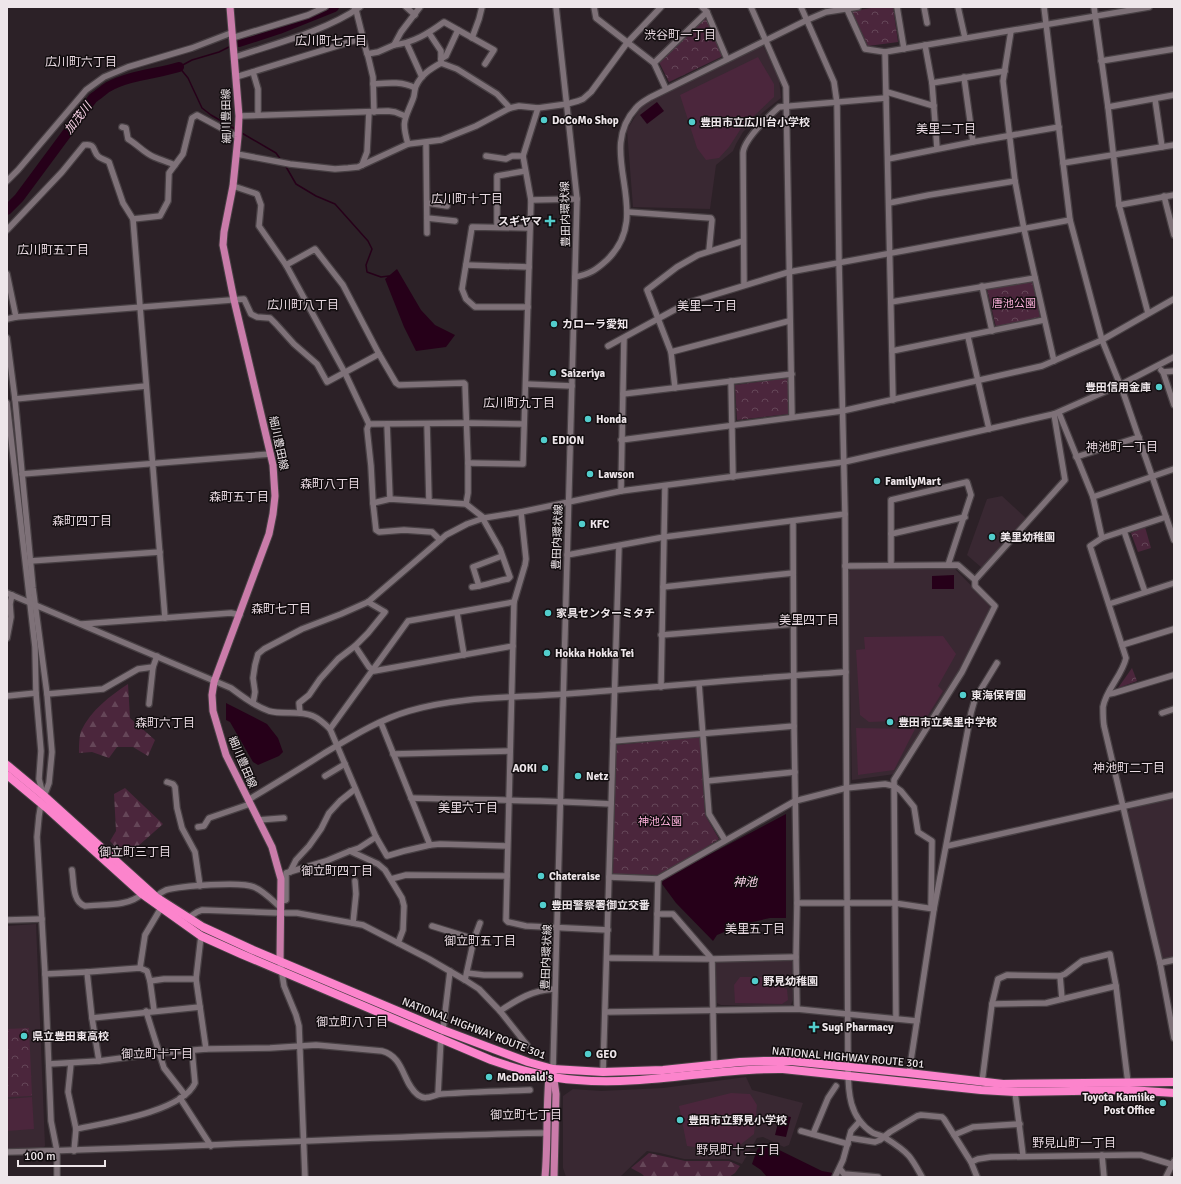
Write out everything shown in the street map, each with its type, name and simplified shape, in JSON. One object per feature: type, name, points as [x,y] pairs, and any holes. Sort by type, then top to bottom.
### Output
[{"type":"highway","name":"NATIONAL HIGHWAY ROUTE 301","points":[[7,765],[44,795],[156,897],[203,927],[442,1033],[492,1060],[524,1071],[552,1077],[578,1080],[631,1081],[754,1069],[783,1069],[981,1090],[1015,1092],[1129,1090],[1174,1093]]},
{"type":"highway","name":"NATIONAL HIGHWAY ROUTE 301","points":[[7,776],[41,804],[142,894],[201,936],[241,954],[442,1033],[553,1069],[604,1072],[663,1070],[765,1060],[791,1061],[1003,1084],[1174,1082]]},
{"type":"main road","name":"細川豊田線","points":[[230,7],[235,57],[238,137],[233,186],[223,245],[234,300],[271,454],[275,475],[275,496],[272,522],[240,615],[214,682],[212,703],[215,721],[230,764],[272,846],[281,880],[280,961]]},
{"type":"main road","points":[[545,1177],[547,1133],[553,1069]]},
{"type":"main road","points":[[552,1077],[556,1094],[554,1177]]},
{"type":"street","points":[[7,181],[86,90],[104,77],[128,67],[308,15],[325,7]]},
{"type":"street","points":[[406,7],[415,15]]},
{"type":"street","points":[[394,45],[400,32],[420,7]]},
{"type":"street","points":[[472,38],[482,7]]},
{"type":"street","name":"豊田内環状線","points":[[553,1069],[554,989],[561,801],[577,199],[556,7]]},
{"type":"street","points":[[594,7],[596,18],[654,63],[666,89]]},
{"type":"street","points":[[237,154],[288,164],[335,169],[348,168],[362,165],[408,144],[441,140],[476,126],[510,108],[519,106],[538,108],[567,104],[583,99],[588,95],[627,43],[661,7]]},
{"type":"street","points":[[702,7],[707,12],[727,59]]},
{"type":"street","points":[[751,7],[786,87],[789,321],[792,374],[792,417]]},
{"type":"street","points":[[801,7],[834,82],[837,102],[845,514],[849,1097],[855,1114],[860,1122],[873,1133],[883,1136],[908,1155],[922,1177]]},
{"type":"street","points":[[575,277],[588,275],[602,265],[614,252],[622,240],[626,228],[628,212],[620,149],[623,131],[636,108],[651,96],[807,20],[826,12],[858,7]]},
{"type":"street","points":[[897,7],[904,49]]},
{"type":"street","points":[[924,7],[927,22]]},
{"type":"street","points":[[958,7],[965,38]]},
{"type":"street","points":[[1044,7],[1070,220],[1102,340],[1139,437],[1174,539]]},
{"type":"street","points":[[1094,7],[1108,107],[1119,205],[1148,313]]},
{"type":"street","points":[[847,8],[865,49],[885,52],[1149,7]]},
{"type":"street","points":[[235,57],[306,34],[341,18],[357,8],[373,77],[367,152],[362,165]]},
{"type":"street","points":[[654,63],[707,12]]},
{"type":"street","points":[[367,52],[367,54],[378,52],[394,45],[407,44],[428,33],[444,22],[494,50],[485,64]]},
{"type":"street","points":[[408,144],[404,131],[405,116],[414,97],[415,88],[422,76],[446,56],[458,30]]},
{"type":"street","points":[[1011,31],[1003,82],[1009,136],[1024,230],[1054,361]]},
{"type":"street","points":[[428,33],[441,51],[441,61]]},
{"type":"street","points":[[236,77],[363,38]]},
{"type":"street","points":[[407,44],[422,76]]},
{"type":"street","points":[[925,45],[932,83],[937,148]]},
{"type":"street","points":[[1101,61],[1174,49]]},
{"type":"street","points":[[885,52],[889,253],[892,302],[893,400]]},
{"type":"street","points":[[441,61],[457,69],[497,94],[510,108]]},
{"type":"street","points":[[932,83],[1005,71]]},
{"type":"street","points":[[253,72],[258,89],[258,115]]},
{"type":"street","points":[[964,77],[973,142]]},
{"type":"street","points":[[373,84],[387,82],[408,84],[415,88]]},
{"type":"street","points":[[744,285],[743,148],[753,134],[773,113],[779,108],[887,95],[934,106]]},
{"type":"street","points":[[1108,107],[1174,95]]},
{"type":"street","points":[[1155,99],[1162,147]]},
{"type":"street","points":[[468,463],[523,464],[531,200],[523,156],[538,108]]},
{"type":"street","points":[[238,116],[371,112],[395,112],[405,116]]},
{"type":"street","points":[[133,219],[160,216],[168,201],[169,173],[183,154],[192,118],[197,115],[238,137]]},
{"type":"street","points":[[122,127],[126,128],[128,139],[144,151],[175,165]]},
{"type":"street","points":[[888,159],[937,148],[1059,127]]},
{"type":"street","points":[[426,143],[427,233]]},
{"type":"street","points":[[7,230],[62,172],[84,145],[91,145],[99,157],[108,162],[123,203],[133,219],[165,618]]},
{"type":"street","points":[[1063,163],[1174,145]]},
{"type":"street","points":[[486,156],[506,159],[512,156],[523,156]]},
{"type":"street","points":[[497,227],[497,176],[525,171]]},
{"type":"street","points":[[889,204],[929,195],[1015,181]]},
{"type":"street","points":[[233,186],[257,194],[261,205],[259,226],[286,265],[345,373],[369,424],[367,429],[376,530],[379,532],[404,530],[432,532],[440,540]]},
{"type":"street","points":[[1119,205],[1174,195]]},
{"type":"street","points":[[1164,196],[1174,235]]},
{"type":"street","points":[[531,200],[577,199]]},
{"type":"street","points":[[427,203],[447,206]]},
{"type":"street","points":[[628,212],[711,218],[709,251]]},
{"type":"street","points":[[427,218],[455,221]]},
{"type":"street","points":[[608,346],[687,303],[789,272],[1024,230],[1070,220]]},
{"type":"street","points":[[528,307],[475,307],[466,299],[462,289],[472,227],[530,228]]},
{"type":"street","points":[[675,388],[671,352],[647,293],[648,288],[698,255],[743,241]]},
{"type":"street","points":[[286,265],[314,249],[343,285],[394,381],[399,385],[464,383],[466,386],[468,463],[468,493],[466,504]]},
{"type":"street","points":[[466,265],[530,267]]},
{"type":"street","points":[[7,274],[16,317]]},
{"type":"street","points":[[892,302],[1034,278]]},
{"type":"street","points":[[982,286],[992,331]]},
{"type":"street","points":[[7,319],[16,317],[244,299],[251,314],[257,317],[270,318],[294,344],[317,364],[327,382],[379,354]]},
{"type":"street","points":[[621,440],[842,411],[1042,366],[1102,340],[1174,299]]},
{"type":"street","points":[[892,351],[968,337],[1044,320]]},
{"type":"street","points":[[671,352],[789,321]]},
{"type":"street","points":[[968,337],[989,429]]},
{"type":"street","points":[[7,338],[15,399],[22,474],[30,561],[30,587]]},
{"type":"street","points":[[621,491],[624,338]]},
{"type":"street","points":[[253,703],[255,692],[253,678],[258,654],[264,649],[302,629],[368,602],[396,580],[440,540],[458,527],[483,518],[521,512],[621,491],[844,462],[1057,414],[1120,385],[1174,357]]},
{"type":"street","points":[[1155,367],[1163,372],[1174,371]]},
{"type":"street","points":[[1163,372],[1174,405]]},
{"type":"street","points":[[624,394],[792,374]]},
{"type":"street","points":[[731,382],[733,477]]},
{"type":"street","points":[[526,384],[572,386]]},
{"type":"street","points":[[15,399],[146,386]]},
{"type":"street","points":[[7,403],[30,587],[47,694],[52,752],[49,783],[41,804],[37,837],[45,974],[51,1121],[57,1151],[58,1177]]},
{"type":"street","points":[[1057,414],[1093,497],[1102,538]]},
{"type":"street","points":[[896,1019],[894,780],[962,672],[995,606],[975,586],[975,580],[1066,480],[1057,414]]},
{"type":"street","points":[[369,424],[524,424]]},
{"type":"street","points":[[387,424],[390,499]]},
{"type":"street","points":[[427,424],[429,501]]},
{"type":"street","points":[[1076,457],[1139,437]]},
{"type":"street","points":[[22,474],[271,454]]},
{"type":"street","points":[[1093,497],[1174,470]]},
{"type":"street","points":[[7,474],[15,474]]},
{"type":"street","points":[[891,565],[891,500],[968,482],[971,495],[948,565]]},
{"type":"street","points":[[661,687],[665,486]]},
{"type":"street","points":[[373,503],[390,499],[466,504],[483,518],[500,549],[510,577],[508,579],[472,587]]},
{"type":"street","points":[[521,512],[525,565],[514,602],[506,918],[508,922],[526,926],[608,930]]},
{"type":"street","points":[[567,555],[664,537],[845,514]]},
{"type":"street","points":[[891,534],[965,517]]},
{"type":"street","points":[[1166,517],[1102,538],[1090,546],[1126,658],[1125,664],[1108,694],[1104,706],[1104,726],[1160,963],[1174,1038]]},
{"type":"street","points":[[793,521],[797,1009]]},
{"type":"street","points":[[1124,531],[1145,592]]},
{"type":"street","points":[[604,1072],[619,546]]},
{"type":"street","points":[[30,561],[160,552]]},
{"type":"street","points":[[479,586],[473,567],[502,556]]},
{"type":"street","points":[[845,566],[958,566],[975,580]]},
{"type":"street","points":[[663,587],[794,574]]},
{"type":"street","points":[[1109,604],[1174,583]]},
{"type":"street","points":[[7,638],[12,617],[10,594],[79,625],[157,656],[214,682],[231,688],[253,703],[270,711],[312,715],[322,721],[330,729],[376,836],[387,856],[430,845],[440,844],[507,846]]},
{"type":"street","points":[[300,713],[299,703],[310,695],[320,679],[338,659],[355,646],[368,633],[385,612],[368,602]]},
{"type":"street","points":[[330,729],[374,671],[408,621],[514,602]]},
{"type":"street","points":[[33,604],[36,693],[41,751],[39,779],[44,795]]},
{"type":"street","points":[[79,625],[231,613],[240,615]]},
{"type":"street","points":[[456,613],[464,655]]},
{"type":"street","points":[[661,635],[794,624]]},
{"type":"street","points":[[1122,645],[1174,629]]},
{"type":"street","points":[[355,646],[369,667],[374,671],[513,646]]},
{"type":"street","points":[[149,704],[153,667],[157,656]]},
{"type":"street","points":[[909,1073],[933,908],[947,846],[975,699],[998,663]]},
{"type":"street","points":[[47,694],[103,689],[138,669],[153,667]]},
{"type":"street","points":[[198,827],[204,826],[209,818],[249,802],[364,730],[409,711],[444,704],[512,697],[846,672]]},
{"type":"street","points":[[1108,694],[1174,675]]},
{"type":"street","points":[[699,684],[709,814],[725,840]]},
{"type":"street","points":[[7,696],[36,693]]},
{"type":"street","points":[[1162,713],[1174,709]]},
{"type":"street","points":[[381,722],[430,845]]},
{"type":"street","points":[[613,741],[794,726]]},
{"type":"street","points":[[393,754],[510,751]]},
{"type":"street","points":[[325,776],[345,764]]},
{"type":"street","points":[[706,781],[795,772]]},
{"type":"street","points":[[167,782],[173,784],[182,828],[195,852],[200,886]]},
{"type":"street","points":[[609,877],[658,879],[795,800],[846,788],[885,784],[894,786],[901,791],[914,807],[918,832],[932,842],[933,908]]},
{"type":"street","points":[[290,872],[296,860],[321,829],[329,814],[340,801],[356,789]]},
{"type":"street","points":[[947,846],[1174,795]]},
{"type":"street","points":[[411,798],[561,801],[611,804]]},
{"type":"street","points":[[258,820],[284,818]]},
{"type":"street","points":[[281,907],[286,900],[286,873],[350,852],[359,848],[376,836]]},
{"type":"street","points":[[350,852],[378,864],[385,870],[402,898],[404,906],[403,930],[398,943]]},
{"type":"street","points":[[72,870],[76,897],[81,905],[116,904],[136,900],[142,894]]},
{"type":"street","points":[[391,879],[406,875],[507,876]]},
{"type":"street","points":[[656,958],[658,879]]},
{"type":"street","points":[[353,923],[356,894],[355,881]]},
{"type":"street","points":[[156,897],[165,891],[200,886],[249,885],[255,887],[281,907],[297,913],[363,925],[429,959],[479,988],[500,1011],[527,1045]]},
{"type":"street","points":[[797,904],[894,903],[933,908]]},
{"type":"street","points":[[188,918],[196,912],[202,910],[281,907]]},
{"type":"street","points":[[140,968],[145,935],[161,908]]},
{"type":"street","points":[[657,914],[673,914],[712,959],[714,1064]]},
{"type":"street","points":[[7,920],[42,919]]},
{"type":"street","points":[[465,980],[474,939],[480,923]]},
{"type":"street","points":[[432,926],[474,939]]},
{"type":"street","points":[[201,936],[196,979],[206,1049]]},
{"type":"street","points":[[982,1082],[992,1004],[998,979],[1007,975],[1060,976],[1082,961],[1110,954],[1116,986],[1128,1082]]},
{"type":"street","points":[[607,958],[712,959],[796,957]]},
{"type":"street","points":[[1160,963],[1174,960]]},
{"type":"street","points":[[280,961],[284,986],[299,1026],[305,1177]]},
{"type":"street","points":[[45,974],[140,968],[147,971],[154,1010]]},
{"type":"street","points":[[438,1094],[442,1033],[450,971]]},
{"type":"street","points":[[87,972],[98,1061]]},
{"type":"street","points":[[467,973],[484,976],[520,975]]},
{"type":"street","points":[[1060,976],[1062,999]]},
{"type":"street","points":[[150,981],[164,979],[196,979]]},
{"type":"street","points":[[992,1004],[1046,1003],[1116,986]]},
{"type":"street","points":[[500,1011],[522,997],[547,989],[554,989]]},
{"type":"street","points":[[92,1018],[200,1006]]},
{"type":"street","points":[[606,1012],[797,1009],[917,1021]]},
{"type":"street","points":[[146,1011],[164,1068],[211,1146]]},
{"type":"street","points":[[49,1064],[98,1061],[206,1049],[270,1048],[316,1045],[390,1053],[399,1064],[411,1087],[416,1093],[426,1098],[438,1094],[530,1090]]},
{"type":"street","points":[[76,1129],[129,1119],[173,1104],[194,1086],[192,1050]]},
{"type":"street","points":[[71,1063],[68,1092],[76,1129],[74,1150]]},
{"type":"street","points":[[813,1134],[828,1098],[836,1086]]},
{"type":"street","points":[[1015,1092],[1023,1155]]},
{"type":"street","points":[[801,1131],[849,1141],[875,1142],[921,1114],[944,1118],[971,1162],[975,1177]]},
{"type":"street","points":[[842,1173],[851,1131],[860,1122]]},
{"type":"street","points":[[954,1135],[973,1127],[1020,1124]]},
{"type":"street","points":[[7,1152],[211,1146],[448,1135],[547,1133]]},
{"type":"street","points":[[971,1162],[984,1157],[1023,1155],[1141,1155],[1173,1164],[1166,1177]]},
{"type":"street","points":[[1102,1155],[1104,1177]]},
{"type":"street","points":[[835,1177],[842,1173],[878,1177]]},
{"type":"shaded area","name":"豊田市立広川台小学校","points":[[763,45],[779,79],[781,98],[762,113],[743,132],[733,151],[716,165],[710,209],[633,207],[627,130],[641,107],[656,96]]},
{"type":"shaded area","name":"美里幼稚園","points":[[1002,496],[1027,519],[982,568],[967,555],[987,499]]},
{"type":"shaded area","name":"豊田市立美里中学校","points":[[851,569],[955,569],[992,607],[961,670],[895,774],[852,780],[848,574]]},
{"type":"shaded area","points":[[1174,798],[1174,957],[1164,960],[1162,958],[1128,812],[1131,808]]},
{"type":"shaded area","name":"県立豊田東高校","points":[[36,924],[45,1146],[42,1149],[7,1149],[7,926]]},
{"type":"shaded area","name":"野見幼稚園","points":[[793,960],[793,1000],[790,1007],[721,1005],[717,1003],[715,961]]},
{"type":"shaded area","name":"豊田市立野見小学校","points":[[746,1077],[752,1090],[803,1103],[789,1145],[784,1147],[763,1137],[757,1138],[742,1164],[729,1159],[684,1159],[647,1151],[620,1177],[566,1177],[563,1168],[563,1096],[573,1089],[601,1091],[663,1088]]},
{"type":"green space","points":[[878,7],[893,7],[898,42],[868,46],[852,11]]},
{"type":"green space","points":[[703,18],[707,20],[722,55],[721,57],[669,82],[659,62]]},
{"type":"green space","points":[[758,57],[774,84],[774,97],[742,127],[729,147],[719,158],[706,160],[697,148],[680,95]]},
{"type":"green space","name":"唐池公園","points":[[1032,281],[1040,317],[996,327],[987,289]]},
{"type":"green space","points":[[788,378],[789,414],[737,420],[735,385]]},
{"type":"green space","points":[[1145,527],[1151,548],[1138,552],[1131,533]]},
{"type":"green space","points":[[943,636],[956,654],[938,686],[943,691],[925,720],[869,722],[860,715],[856,650],[865,649],[864,637]]},
{"type":"green space","points":[[1132,668],[1137,681],[1118,688]]},
{"type":"green space","points":[[128,684],[130,718],[155,740],[148,756],[133,747],[117,747],[109,758],[92,752],[79,753],[79,739],[85,723],[90,716],[108,699]]},
{"type":"green space","points":[[856,728],[915,729],[894,770],[858,775]]},
{"type":"green space","name":"神池公園","points":[[699,737],[705,815],[719,839],[681,863],[657,875],[613,874],[616,745]]},
{"type":"green space","points":[[125,788],[163,824],[128,855],[118,850],[110,841],[116,831],[114,794]]},
{"type":"green space","points":[[740,977],[776,977],[776,979],[784,979],[784,988],[787,989],[788,1000],[782,1004],[735,1003],[734,985]]},
{"type":"green space","points":[[29,1028],[32,1096],[7,1097],[7,1029]]},
{"type":"green space","points":[[731,1093],[750,1094],[757,1105],[754,1134],[731,1152],[687,1146],[679,1106]]},
{"type":"green space","points":[[32,1097],[34,1129],[7,1131],[7,1099]]},
{"type":"green space","points":[[649,1153],[685,1161],[729,1161],[740,1166],[735,1173],[729,1177],[645,1177],[631,1168]]},
{"type":"water","points":[[657,102],[664,111],[647,124],[640,115]]},
{"type":"water","points":[[397,269],[421,310],[435,325],[455,335],[446,347],[416,351],[404,327],[385,279]]},
{"type":"water","points":[[954,575],[954,589],[932,589],[932,576]]},
{"type":"water","points":[[226,703],[267,724],[278,738],[283,752],[279,756],[258,765],[253,762],[230,722],[226,720]]},
{"type":"water","name":"神池","points":[[786,814],[786,918],[770,918],[744,924],[717,935],[713,941],[676,903],[662,884],[663,879]]},
{"type":"water","points":[[780,1115],[791,1117],[786,1137],[775,1135]]},
{"type":"water","points":[[763,1143],[822,1171],[833,1173],[831,1177],[767,1177],[761,1170],[752,1164],[757,1150]]},
{"type":"waterway","name":"加茂川","points":[[239,42],[279,29],[334,7]]},
{"type":"waterway","points":[[231,46],[219,52],[192,60],[179,67],[188,78],[202,108],[235,129]]},
{"type":"waterway","name":"加茂川","points":[[7,210],[19,198],[93,98],[116,83],[134,77],[179,67]]},
{"type":"waterway","points":[[240,132],[276,153],[281,160]]},
{"type":"waterway","points":[[285,165],[296,184],[316,196],[335,204],[368,241],[372,249],[366,265],[367,272],[381,277],[389,276]]},
{"type":"place","name":"DoCoMo Shop","points":[[544,120]]},
{"type":"place","name":"豊田市立広川台小学校","points":[[692,122]]},
{"type":"place","name":"スギヤマ","points":[[550,221]]},
{"type":"place","name":"カローラ愛知","points":[[554,324]]},
{"type":"place","name":"Saizeriya","points":[[553,373]]},
{"type":"place","name":"豊田信用金庫","points":[[1159,387]]},
{"type":"place","name":"Honda","points":[[588,419]]},
{"type":"place","name":"EDION","points":[[544,440]]},
{"type":"place","name":"Lawson","points":[[590,474]]},
{"type":"place","name":"FamilyMart","points":[[877,481]]},
{"type":"place","name":"KFC","points":[[582,524]]},
{"type":"place","name":"美里幼稚園","points":[[992,537]]},
{"type":"place","name":"家具センターミタチ","points":[[548,613]]},
{"type":"place","name":"Hokka Hokka Tei","points":[[547,653]]},
{"type":"place","name":"東海保育園","points":[[963,695]]},
{"type":"place","name":"豊田市立美里中学校","points":[[890,722]]},
{"type":"place","name":"AOKI","points":[[545,768]]},
{"type":"place","name":"Netz","points":[[578,776]]},
{"type":"place","name":"Chateraise","points":[[541,876]]},
{"type":"place","name":"豊田警察署御立交番","points":[[543,905]]},
{"type":"place","name":"野見幼稚園","points":[[755,981]]},
{"type":"place","name":"Sugi Pharmacy","points":[[814,1027]]},
{"type":"place","name":"県立豊田東高校","points":[[24,1036]]},
{"type":"place","name":"GEO","points":[[588,1054]]},
{"type":"place","name":"McDonald's","points":[[489,1077]]},
{"type":"place","name":"Toyota Kamiike Post Office","points":[[1163,1103]]},
{"type":"place","name":"豊田市立野見小学校","points":[[680,1120]]},
{"type":"district","name":"渋谷町一丁目","points":[[680,35]]},
{"type":"district","name":"広川町七丁目","points":[[331,41]]},
{"type":"district","name":"広川町六丁目","points":[[81,62]]},
{"type":"district","name":"美里二丁目","points":[[946,129]]},
{"type":"district","name":"広川町十丁目","points":[[467,199]]},
{"type":"district","name":"広川町五丁目","points":[[53,250]]},
{"type":"district","name":"広川町八丁目","points":[[303,305]]},
{"type":"district","name":"美里一丁目","points":[[707,306]]},
{"type":"district","name":"広川町九丁目","points":[[519,403]]},
{"type":"district","name":"神池町一丁目","points":[[1122,447]]},
{"type":"district","name":"森町八丁目","points":[[330,484]]},
{"type":"district","name":"森町五丁目","points":[[239,497]]},
{"type":"district","name":"森町四丁目","points":[[82,521]]},
{"type":"district","name":"森町七丁目","points":[[281,609]]},
{"type":"district","name":"美里四丁目","points":[[809,620]]},
{"type":"district","name":"森町六丁目","points":[[165,723]]},
{"type":"district","name":"神池町二丁目","points":[[1129,768]]},
{"type":"district","name":"美里六丁目","points":[[468,808]]},
{"type":"district","name":"御立町三丁目","points":[[135,852]]},
{"type":"district","name":"御立町四丁目","points":[[337,871]]},
{"type":"district","name":"美里五丁目","points":[[755,929]]},
{"type":"district","name":"御立町五丁目","points":[[480,941]]},
{"type":"district","name":"御立町八丁目","points":[[352,1022]]},
{"type":"district","name":"御立町十丁目","points":[[157,1054]]},
{"type":"district","name":"御立町七丁目","points":[[526,1115]]},
{"type":"district","name":"野見山町一丁目","points":[[1074,1143]]},
{"type":"district","name":"野見町十二丁目","points":[[738,1150]]}]
